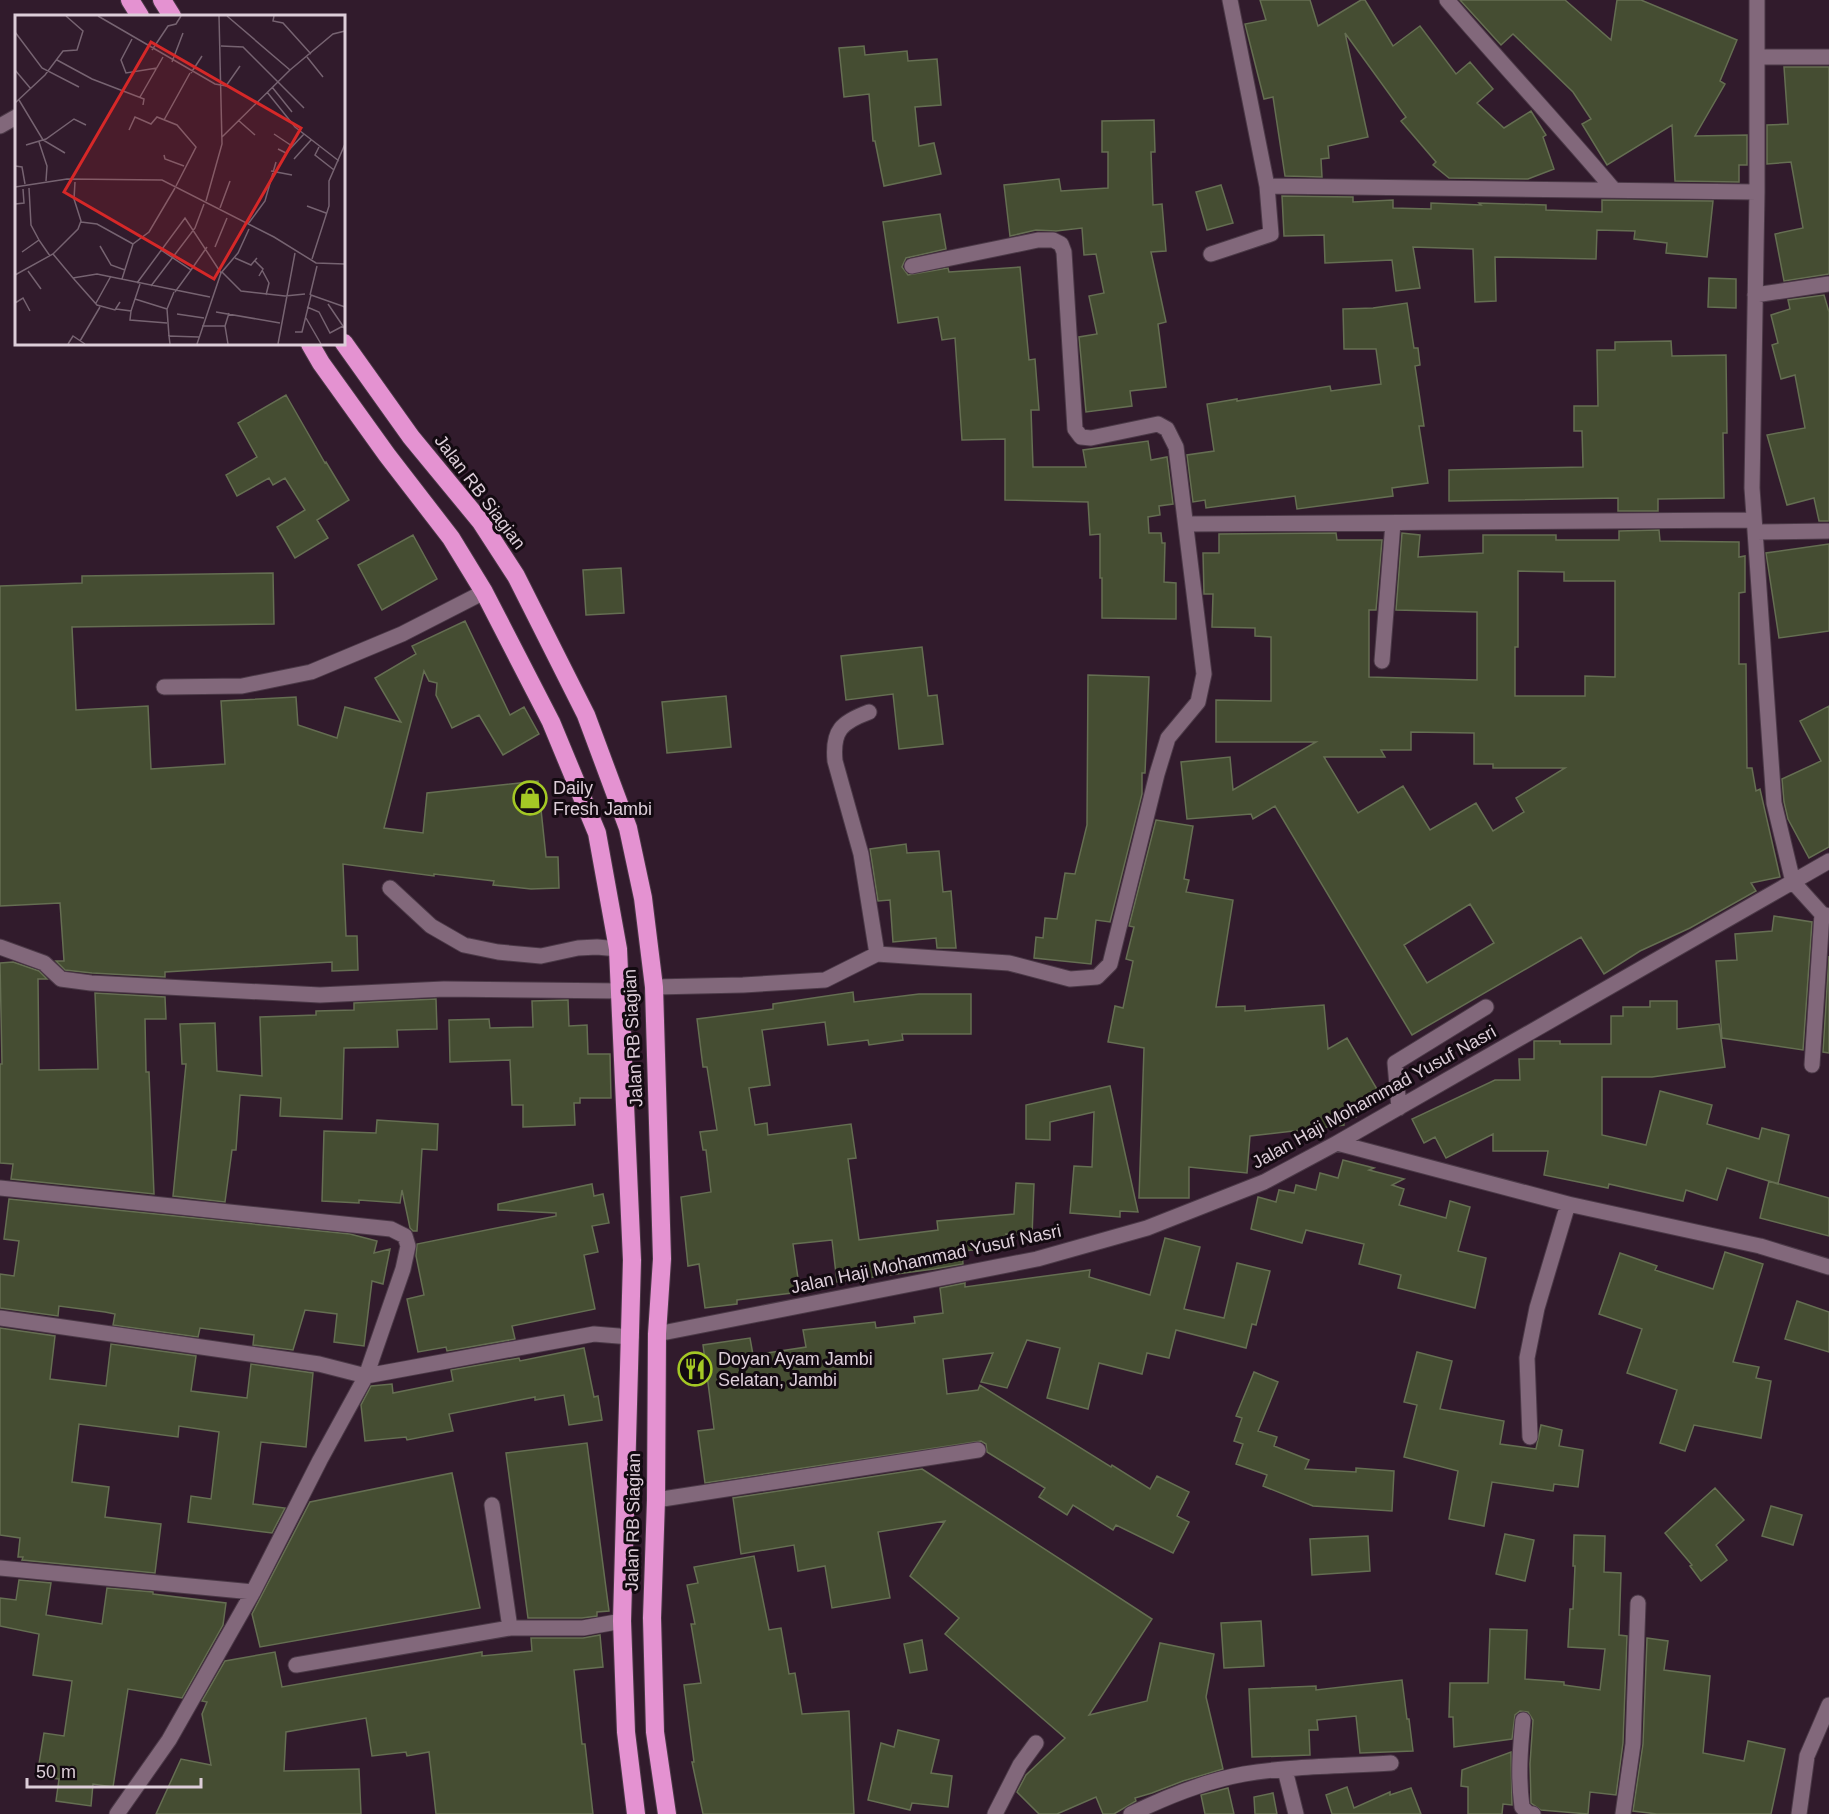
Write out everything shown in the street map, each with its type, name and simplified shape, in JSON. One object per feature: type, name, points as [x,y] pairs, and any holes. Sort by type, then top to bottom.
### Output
[{"type":"highway","points":[[130,0],[139,15]]},
{"type":"highway","points":[[162,0],[171,15]]},
{"type":"highway","name":"Jalan RB Siagian","points":[[311,345],[387,455],[452,538],[484,591],[551,722],[597,833],[618,949],[632,1260],[622,1621],[626,1732],[636,1814]]},
{"type":"highway","points":[[321,363],[345,345]]},
{"type":"highway","name":"Jalan RB Siagian","points":[[345,345],[411,437],[487,531],[516,576],[586,715],[628,828],[643,898],[654,987],[662,1259],[657,1334],[656,1500],[652,1618],[655,1732],[667,1814]]},
{"type":"street","points":[[1211,254],[1271,234],[1267,186],[1230,0]]},
{"type":"street","points":[[1447,0],[1493,55],[1558,123],[1614,190]]},
{"type":"street","points":[[1757,0],[1757,192],[1752,488],[1774,803],[1793,882],[1826,915],[1812,1065]]},
{"type":"street","points":[[1757,57],[1829,57]]},
{"type":"street","points":[[0,126],[15,118]]},
{"type":"street","points":[[1267,186],[1757,192]]},
{"type":"street","points":[[654,987],[825,980],[877,954],[1009,963],[1070,979],[1097,977],[1110,964],[1168,738],[1198,702],[1204,674],[1176,447],[1167,429],[1158,424],[1091,438],[1081,437],[1075,429],[1064,252],[1061,244],[1053,240],[1038,240],[912,266]]},
{"type":"street","points":[[1755,296],[1829,285]]},
{"type":"street","points":[[1382,661],[1393,523]]},
{"type":"street","points":[[1186,524],[1755,526],[1829,531]]},
{"type":"street","points":[[165,687],[242,686],[312,672],[402,634],[484,591]]},
{"type":"street","points":[[869,712],[848,720],[837,735],[833,749],[861,854],[877,954]]},
{"type":"street","name":"Jalan Haji Mohammad Yusuf Nasri","points":[[657,1334],[1037,1259],[1147,1228],[1264,1182],[1399,1108],[1829,861]]},
{"type":"street","points":[[390,888],[431,926],[464,945],[498,952],[541,956],[578,948],[618,949]]},
{"type":"street","points":[[0,946],[45,963],[61,979],[91,983],[320,995],[444,989],[621,991]]},
{"type":"street","points":[[1399,1108],[1395,1063],[1486,1007]]},
{"type":"street","points":[[1337,1143],[1568,1204],[1760,1246],[1829,1267]]},
{"type":"street","points":[[0,1188],[391,1229],[405,1236],[408,1246],[403,1269],[366,1376],[320,1460],[253,1592],[169,1740],[117,1814]]},
{"type":"street","points":[[1530,1437],[1527,1358],[1537,1308],[1568,1204]]},
{"type":"street","points":[[0,1318],[319,1364],[366,1376],[594,1334],[631,1337]]},
{"type":"street","points":[[656,1500],[978,1450]]},
{"type":"street","points":[[492,1505],[510,1628]]},
{"type":"street","points":[[0,1568],[253,1592]]},
{"type":"street","points":[[1623,1814],[1633,1744],[1638,1603]]},
{"type":"street","points":[[296,1665],[510,1628],[583,1628],[622,1621]]},
{"type":"street","points":[[1799,1814],[1807,1756],[1829,1705]]},
{"type":"street","points":[[1523,1720],[1518,1768],[1520,1791],[1522,1807],[1528,1813],[1533,1814]]},
{"type":"street","points":[[995,1814],[1020,1765],[1036,1743]]},
{"type":"street","points":[[1131,1814],[1210,1782],[1244,1774],[1391,1763]]},
{"type":"street","points":[[1285,1770],[1296,1814]]},
{"type":"building","points":[[1260,0],[1310,0],[1318,26],[1361,0],[1365,0],[1393,46],[1420,26],[1456,74],[1470,62],[1493,89],[1477,103],[1504,128],[1531,111],[1546,135],[1543,137],[1554,169],[1528,179],[1449,178],[1433,165],[1436,162],[1401,121],[1406,117],[1345,33],[1368,137],[1328,146],[1329,158],[1321,159],[1322,177],[1285,176],[1273,97],[1264,99],[1245,24],[1266,20]]},
{"type":"building","points":[[1460,0],[1565,0],[1611,40],[1617,0],[1641,0],[1737,40],[1720,81],[1725,84],[1695,136],[1747,135],[1747,165],[1739,165],[1739,182],[1675,181],[1672,125],[1607,165],[1582,124],[1591,119],[1573,92],[1513,34],[1501,45]]},
{"type":"building","points":[[864,46],[865,55],[907,51],[908,61],[937,59],[941,105],[915,107],[919,146],[934,143],[941,174],[884,186],[875,141],[873,141],[869,94],[844,97],[839,48]]},
{"type":"building","points":[[1784,67],[1829,67],[1829,274],[1784,281],[1775,234],[1803,228],[1791,162],[1767,164],[1767,125],[1788,124]]},
{"type":"building","points":[[1154,120],[1155,152],[1151,152],[1153,205],[1162,204],[1166,251],[1151,252],[1166,322],[1158,324],[1166,387],[1130,391],[1132,406],[1086,412],[1079,337],[1097,334],[1089,296],[1104,293],[1096,254],[1084,255],[1082,228],[1056,231],[1036,230],[1010,236],[1004,185],[1059,179],[1061,191],[1108,188],[1108,152],[1102,152],[1102,121]]},
{"type":"building","points":[[1221,185],[1233,223],[1207,230],[1196,192]]},
{"type":"building","points":[[1282,196],[1353,197],[1353,202],[1393,200],[1393,208],[1431,209],[1431,203],[1481,205],[1479,203],[1546,205],[1546,210],[1602,212],[1602,200],[1713,201],[1707,257],[1666,253],[1667,243],[1634,239],[1635,231],[1597,230],[1596,259],[1495,257],[1496,301],[1475,302],[1473,249],[1413,247],[1420,288],[1396,291],[1392,260],[1325,263],[1324,235],[1284,236]]},
{"type":"building","points":[[940,214],[946,249],[906,258],[902,267],[908,275],[948,268],[949,272],[1020,267],[1029,360],[1035,359],[1039,410],[1031,410],[1033,467],[1086,467],[1083,450],[1148,441],[1151,460],[1167,457],[1173,504],[1159,506],[1160,515],[1148,517],[1149,533],[1161,533],[1162,543],[1165,543],[1164,582],[1176,583],[1176,619],[1102,618],[1100,534],[1090,535],[1088,502],[1005,500],[1005,439],[962,440],[955,338],[942,340],[938,317],[898,323],[883,222]]},
{"type":"building","points":[[1709,278],[1736,279],[1736,308],[1708,307]]},
{"type":"building","points":[[1824,295],[1829,312],[1829,521],[1819,521],[1814,498],[1787,505],[1767,435],[1805,428],[1795,375],[1781,379],[1772,345],[1778,343],[1771,315],[1790,309],[1788,300]]},
{"type":"building","points":[[1407,303],[1414,348],[1418,348],[1420,365],[1415,366],[1424,426],[1419,426],[1428,483],[1392,488],[1393,496],[1297,509],[1295,496],[1206,508],[1205,500],[1193,502],[1187,455],[1214,451],[1207,404],[1330,386],[1331,391],[1381,384],[1376,349],[1344,349],[1343,309],[1373,308]]},
{"type":"building","points":[[1671,341],[1672,356],[1726,355],[1727,433],[1723,433],[1724,498],[1658,499],[1658,511],[1618,511],[1618,498],[1449,501],[1449,470],[1583,467],[1582,431],[1574,431],[1574,406],[1598,406],[1597,350],[1615,350],[1615,342]]},
{"type":"building","points":[[286,395],[349,500],[317,520],[328,538],[295,558],[277,527],[305,510],[285,478],[273,485],[269,478],[237,496],[226,475],[257,457],[238,423]]},
{"type":"building","points":[[1659,530],[1660,541],[1739,542],[1739,557],[1745,556],[1745,592],[1739,593],[1739,664],[1746,664],[1747,768],[1752,768],[1756,791],[1760,789],[1780,877],[1751,883],[1756,891],[1690,928],[1640,951],[1604,974],[1581,937],[1412,1035],[1275,806],[1253,819],[1251,814],[1187,819],[1181,762],[1230,757],[1233,790],[1316,742],[1216,742],[1216,700],[1271,701],[1271,637],[1255,636],[1255,628],[1212,627],[1213,594],[1204,594],[1203,553],[1219,553],[1219,534],[1336,533],[1337,540],[1382,540],[1376,610],[1369,610],[1369,677],[1477,680],[1477,612],[1396,610],[1402,533],[1420,535],[1418,557],[1483,553],[1483,535],[1556,535],[1556,540],[1619,540],[1619,531]],"holes":[[[1518,571],[1564,572],[1564,581],[1615,581],[1615,677],[1585,676],[1585,696],[1515,696],[1515,647],[1518,647]],[[1411,732],[1474,733],[1474,764],[1493,764],[1493,768],[1565,768],[1516,798],[1524,812],[1493,831],[1476,803],[1430,830],[1403,786],[1358,813],[1324,757],[1385,757],[1381,750],[1411,750]],[[1470,904],[1494,943],[1427,983],[1404,945]]]},
{"type":"building","points":[[413,535],[437,579],[382,610],[358,565]]},
{"type":"building","points":[[1829,544],[1829,631],[1779,638],[1766,553]]},
{"type":"building","points":[[621,568],[624,613],[586,615],[583,570]]},
{"type":"building","points":[[273,573],[274,624],[72,627],[76,710],[148,706],[151,769],[225,764],[221,701],[296,697],[298,725],[337,738],[345,707],[401,722],[375,678],[416,654],[412,646],[465,621],[510,715],[524,707],[539,734],[503,755],[479,715],[452,728],[436,695],[437,683],[429,681],[424,671],[384,828],[423,833],[427,793],[538,781],[546,857],[558,857],[559,888],[531,889],[493,885],[494,881],[343,864],[346,936],[357,936],[358,970],[332,971],[332,962],[165,972],[165,977],[65,970],[56,961],[64,961],[60,903],[0,906],[0,586],[82,583],[82,576]]},
{"type":"building","points":[[922,647],[928,696],[937,695],[943,744],[899,749],[893,694],[846,700],[841,656]]},
{"type":"building","points":[[1088,675],[1149,677],[1142,794],[1110,922],[1096,920],[1091,964],[1034,958],[1036,937],[1043,938],[1045,918],[1057,919],[1065,873],[1075,874],[1087,825]]},
{"type":"building","points":[[726,696],[731,747],[667,753],[662,702]]},
{"type":"building","points":[[1829,706],[1829,847],[1809,858],[1788,819],[1782,779],[1821,761],[1800,721]]},
{"type":"building","points":[[1156,820],[1193,826],[1184,879],[1189,880],[1186,892],[1233,900],[1216,1007],[1245,1006],[1245,1011],[1324,1005],[1328,1049],[1347,1038],[1381,1096],[1356,1111],[1356,1117],[1343,1118],[1344,1125],[1250,1136],[1247,1173],[1189,1167],[1189,1198],[1139,1198],[1144,1048],[1108,1042],[1115,1006],[1123,1008],[1133,961],[1126,959],[1134,927],[1129,926]]},
{"type":"building","points":[[906,844],[907,853],[939,851],[943,892],[951,891],[956,948],[937,948],[936,938],[893,942],[890,900],[878,901],[870,849]]},
{"type":"building","points":[[1774,916],[1812,922],[1803,1050],[1722,1038],[1716,961],[1737,960],[1735,934],[1772,931]]},
{"type":"building","points":[[1829,956],[1829,1053],[1823,1052]]},
{"type":"building","points":[[13,962],[39,971],[47,979],[38,979],[39,1070],[98,1069],[95,993],[165,997],[166,1019],[145,1019],[154,1194],[11,1179],[13,1164],[0,1163],[0,1064],[2,1064],[0,963]]},
{"type":"building","points":[[853,992],[854,1002],[919,994],[971,994],[971,1034],[902,1034],[903,1040],[869,1045],[868,1040],[828,1045],[825,1022],[762,1030],[770,1085],[749,1088],[755,1125],[767,1123],[768,1135],[851,1124],[856,1158],[848,1159],[859,1240],[938,1230],[937,1221],[1014,1214],[1016,1183],[1034,1184],[1032,1236],[1006,1234],[1007,1247],[962,1251],[963,1264],[837,1282],[832,1240],[793,1244],[800,1292],[737,1300],[737,1304],[705,1308],[699,1264],[688,1266],[681,1197],[711,1192],[706,1150],[703,1150],[700,1132],[717,1130],[707,1067],[703,1067],[697,1019],[773,1009],[773,1004]]},
{"type":"building","points":[[436,999],[437,1029],[397,1030],[398,1047],[344,1048],[342,1119],[280,1116],[281,1098],[240,1095],[236,1150],[232,1150],[225,1202],[173,1196],[186,1064],[182,1064],[180,1024],[215,1023],[217,1071],[262,1076],[260,1017],[316,1015],[316,1011],[354,1010],[354,1003]]},
{"type":"building","points":[[568,1000],[569,1026],[587,1025],[588,1054],[610,1054],[611,1098],[580,1098],[580,1103],[574,1103],[575,1125],[523,1127],[523,1105],[512,1105],[510,1060],[450,1062],[449,1020],[489,1019],[490,1028],[533,1027],[532,1001]]},
{"type":"building","points":[[1650,1001],[1677,1001],[1677,1029],[1719,1024],[1725,1067],[1652,1077],[1602,1077],[1602,1135],[1646,1145],[1660,1091],[1712,1105],[1707,1124],[1759,1139],[1762,1128],[1789,1135],[1778,1184],[1727,1168],[1717,1200],[1686,1190],[1683,1201],[1609,1184],[1608,1188],[1544,1175],[1548,1151],[1493,1151],[1493,1134],[1446,1158],[1435,1137],[1424,1143],[1412,1119],[1495,1080],[1520,1080],[1519,1059],[1534,1059],[1534,1041],[1560,1041],[1560,1044],[1611,1044],[1611,1016],[1623,1016],[1623,1007],[1650,1007]]},
{"type":"building","points":[[1110,1086],[1138,1212],[1120,1211],[1120,1217],[1070,1213],[1074,1166],[1092,1167],[1094,1112],[1050,1122],[1050,1140],[1026,1139],[1026,1105]]},
{"type":"building","points":[[377,1120],[438,1124],[437,1150],[422,1149],[417,1231],[410,1228],[402,1190],[400,1203],[359,1200],[359,1203],[322,1201],[324,1131],[376,1133]]},
{"type":"building","points":[[1343,1160],[1374,1168],[1369,1170],[1404,1179],[1392,1185],[1404,1189],[1399,1205],[1446,1218],[1450,1201],[1470,1207],[1458,1251],[1486,1258],[1475,1308],[1398,1288],[1401,1275],[1359,1264],[1364,1244],[1306,1230],[1302,1243],[1251,1229],[1258,1197],[1276,1202],[1279,1190],[1294,1193],[1296,1185],[1316,1190],[1320,1173],[1338,1178]]},
{"type":"building","points":[[1769,1181],[1829,1198],[1829,1236],[1760,1218]]},
{"type":"building","points":[[592,1184],[594,1196],[603,1194],[609,1223],[592,1226],[598,1252],[584,1255],[595,1309],[512,1326],[515,1339],[447,1351],[446,1347],[418,1352],[407,1299],[424,1295],[416,1256],[417,1244],[556,1216],[556,1213],[498,1210],[498,1204]]},
{"type":"building","points":[[9,1199],[350,1234],[377,1241],[374,1253],[390,1249],[383,1284],[372,1281],[364,1346],[334,1342],[337,1314],[305,1310],[293,1350],[253,1345],[254,1335],[200,1328],[198,1337],[113,1325],[115,1314],[105,1312],[59,1306],[58,1316],[0,1308],[0,1274],[14,1276],[19,1241],[4,1239]]},
{"type":"building","points":[[1165,1238],[1200,1247],[1184,1309],[1224,1318],[1237,1263],[1270,1271],[1256,1325],[1252,1324],[1246,1348],[1176,1330],[1169,1358],[1147,1353],[1142,1374],[1099,1363],[1088,1409],[1047,1398],[1060,1348],[1027,1340],[1007,1388],[981,1382],[993,1353],[943,1359],[947,1394],[978,1390],[980,1385],[1150,1489],[1157,1476],[1189,1492],[1177,1516],[1189,1522],[1173,1553],[1116,1525],[1113,1530],[1073,1505],[1067,1515],[1039,1497],[1045,1488],[987,1452],[986,1444],[981,1441],[705,1483],[698,1431],[714,1429],[703,1345],[750,1338],[753,1355],[806,1347],[803,1330],[875,1322],[876,1328],[915,1323],[914,1317],[943,1313],[940,1288],[965,1283],[965,1287],[1090,1270],[1089,1277],[1150,1295]]},
{"type":"building","points":[[1725,1252],[1763,1264],[1733,1362],[1759,1367],[1756,1378],[1771,1381],[1761,1438],[1694,1425],[1685,1451],[1660,1443],[1677,1390],[1627,1373],[1642,1329],[1599,1314],[1620,1253],[1657,1266],[1655,1270],[1713,1289]]},
{"type":"building","points":[[1797,1301],[1829,1312],[1829,1352],[1785,1339]]},
{"type":"building","points":[[0,1328],[55,1336],[50,1379],[106,1386],[111,1344],[196,1356],[191,1391],[247,1398],[251,1364],[313,1373],[306,1447],[261,1442],[253,1504],[285,1508],[272,1533],[188,1522],[191,1496],[211,1499],[219,1432],[179,1426],[178,1437],[79,1424],[72,1482],[109,1487],[105,1517],[161,1524],[155,1573],[22,1560],[23,1557],[18,1557],[20,1538],[0,1535]]},
{"type":"building","points":[[584,1348],[594,1397],[598,1396],[602,1420],[569,1425],[564,1395],[535,1400],[535,1397],[449,1414],[453,1431],[407,1440],[406,1437],[365,1441],[361,1405],[371,1386],[392,1384],[393,1393],[453,1381],[451,1370],[519,1358],[520,1361]]},
{"type":"building","points":[[1417,1352],[1452,1361],[1440,1409],[1504,1421],[1500,1444],[1536,1449],[1541,1425],[1562,1430],[1559,1446],[1583,1450],[1578,1487],[1554,1484],[1553,1491],[1492,1482],[1484,1526],[1449,1519],[1458,1471],[1404,1457],[1417,1405],[1404,1402]]},
{"type":"building","points":[[1254,1372],[1278,1382],[1258,1431],[1277,1437],[1274,1446],[1309,1460],[1305,1469],[1356,1472],[1356,1468],[1394,1471],[1392,1511],[1313,1506],[1263,1486],[1267,1475],[1236,1464],[1243,1444],[1234,1441],[1242,1418],[1236,1416]]},
{"type":"building","points":[[587,1443],[609,1611],[597,1612],[597,1616],[582,1618],[528,1618],[506,1453]]},
{"type":"building","points":[[922,1469],[1152,1619],[1089,1715],[1147,1701],[1160,1643],[1214,1654],[1206,1697],[1223,1769],[1135,1798],[1136,1801],[1114,1814],[1103,1814],[1096,1797],[1057,1814],[1039,1814],[1017,1792],[1026,1775],[1065,1738],[945,1634],[959,1618],[910,1576],[945,1521],[878,1532],[890,1598],[832,1608],[825,1566],[798,1571],[794,1545],[741,1554],[733,1498]]},
{"type":"building","points":[[452,1473],[480,1608],[260,1647],[252,1614],[310,1502]]},
{"type":"building","points":[[1715,1488],[1744,1520],[1716,1545],[1727,1560],[1701,1581],[1690,1566],[1692,1565],[1665,1533]]},
{"type":"building","points":[[1771,1506],[1802,1515],[1793,1545],[1762,1536]]},
{"type":"building","points":[[1505,1534],[1534,1540],[1525,1581],[1496,1574]]},
{"type":"building","points":[[1574,1535],[1605,1536],[1604,1572],[1621,1573],[1619,1635],[1627,1636],[1623,1743],[1616,1795],[1590,1792],[1588,1814],[1541,1810],[1531,1803],[1530,1764],[1533,1720],[1528,1712],[1520,1711],[1515,1715],[1512,1739],[1454,1747],[1453,1717],[1449,1717],[1450,1683],[1488,1683],[1490,1629],[1527,1630],[1525,1679],[1564,1682],[1564,1685],[1600,1690],[1605,1649],[1568,1647],[1570,1609],[1573,1609]]},
{"type":"building","points":[[1368,1536],[1370,1571],[1312,1575],[1310,1539]]},
{"type":"building","points":[[754,1556],[769,1630],[781,1628],[789,1674],[795,1673],[802,1714],[849,1711],[854,1814],[703,1814],[692,1762],[694,1762],[684,1685],[701,1683],[691,1624],[695,1624],[687,1585],[698,1583],[694,1567]]},
{"type":"building","points":[[19,1580],[51,1583],[46,1615],[102,1624],[107,1588],[226,1603],[223,1625],[182,1698],[128,1689],[113,1787],[93,1784],[91,1806],[56,1801],[59,1779],[37,1776],[44,1733],[64,1736],[72,1681],[33,1675],[39,1634],[0,1626],[0,1598],[16,1600]]},
{"type":"building","points":[[1261,1621],[1264,1666],[1224,1668],[1221,1623]]},
{"type":"building","points":[[600,1635],[603,1667],[574,1670],[593,1814],[436,1814],[429,1752],[407,1756],[406,1752],[372,1756],[366,1718],[286,1732],[284,1771],[359,1769],[361,1814],[156,1814],[181,1759],[211,1765],[202,1714],[207,1702],[202,1701],[225,1661],[275,1652],[282,1687],[482,1652],[482,1656],[532,1651],[531,1638],[583,1638]]},
{"type":"building","points":[[1647,1638],[1668,1641],[1664,1670],[1710,1676],[1703,1753],[1744,1761],[1748,1741],[1785,1749],[1771,1814],[1657,1814],[1633,1811],[1643,1744]]},
{"type":"building","points":[[922,1640],[927,1670],[910,1673],[904,1644]]},
{"type":"building","points":[[1402,1680],[1413,1751],[1360,1753],[1356,1716],[1317,1720],[1318,1730],[1309,1730],[1310,1755],[1252,1757],[1249,1689],[1316,1686],[1316,1690]]},
{"type":"building","points":[[898,1730],[939,1740],[931,1773],[952,1776],[948,1807],[912,1803],[910,1810],[868,1800],[881,1743],[894,1747]]},
{"type":"building","points":[[1511,1752],[1512,1805],[1503,1804],[1502,1814],[1468,1814],[1468,1787],[1461,1786],[1462,1770]]},
{"type":"building","points":[[1347,1787],[1354,1808],[1390,1792],[1390,1795],[1411,1788],[1421,1814],[1332,1814],[1326,1795]]},
{"type":"building","points":[[1228,1788],[1234,1814],[1205,1814],[1201,1795]]},
{"type":"building","points":[[1273,1793],[1277,1814],[1255,1814],[1254,1797]]},
{"type":"place","name":"Daily Fresh Jambi","points":[[530,798]]},
{"type":"place","name":"Doyan Ayam Jambi Selatan, Jambi","points":[[695,1369]]}]
